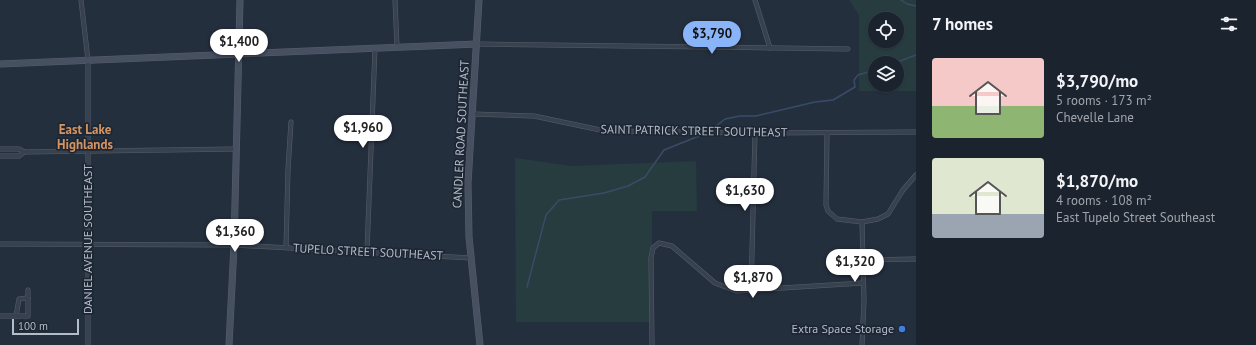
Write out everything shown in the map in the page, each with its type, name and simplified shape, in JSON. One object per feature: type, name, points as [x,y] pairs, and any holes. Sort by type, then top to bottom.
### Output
[{"type":"street","name":"DANIEL AVENUE SOUTHEAST","points":[[81,0],[88,60],[88,345]]},
{"type":"street","points":[[230,345],[237,150],[240,0]]},
{"type":"street","points":[[395,0],[397,47]]},
{"type":"street","name":"CANDLER ROAD SOUTHEAST","points":[[479,0],[468,182],[471,258],[480,345]]},
{"type":"street","points":[[756,0],[770,48]]},
{"type":"street","points":[[0,64],[477,44],[848,49]]},
{"type":"street","points":[[367,251],[375,48]]},
{"type":"street","name":"SAINT PATRICK STREET SOUTHEAST","points":[[473,114],[534,116],[605,131],[755,133],[916,132]]},
{"type":"street","points":[[286,248],[291,122]]},
{"type":"street","points":[[751,291],[755,133]]},
{"type":"street","points":[[827,133],[826,205],[828,211],[837,219],[862,222],[878,219],[888,214],[897,202],[903,190],[916,175]]},
{"type":"street","points":[[0,149],[19,149],[24,152],[237,150]]},
{"type":"street","points":[[0,156],[19,156],[24,152]]},
{"type":"street","points":[[862,222],[862,345]]},
{"type":"street","points":[[652,345],[653,248],[659,243],[667,244],[677,250],[708,277],[722,286],[736,291],[863,283]]},
{"type":"street","name":"TUPELO STREET SOUTHEAST","points":[[0,244],[234,245],[367,251],[471,258]]},
{"type":"street","points":[[863,260],[916,259]]},
{"type":"street","points":[[0,316],[28,316],[28,290]]},
{"type":"street","points":[[16,316],[19,300],[28,298]]},
{"type":"green space","points":[[849,0],[916,0],[916,91],[904,91],[904,56],[868,56],[868,91],[859,91],[859,15]]},
{"type":"green space","points":[[515,158],[572,166],[696,161],[697,211],[652,211],[652,322],[516,322]]},
{"type":"waterway","points":[[901,0],[907,4],[916,6]]},
{"type":"waterway","points":[[904,60],[916,55]]},
{"type":"waterway","points":[[711,130],[725,119],[740,116],[756,116],[815,102],[833,100],[855,87],[854,80],[858,75],[868,72]]},
{"type":"waterway","points":[[527,287],[546,215],[559,200],[604,193],[628,186],[645,177],[664,150],[704,134]]},
{"type":"place","name":"Extra Space Storage","points":[[902,329]]},
{"type":"district","name":"East Lake Highlands","points":[[85,136]]}]
